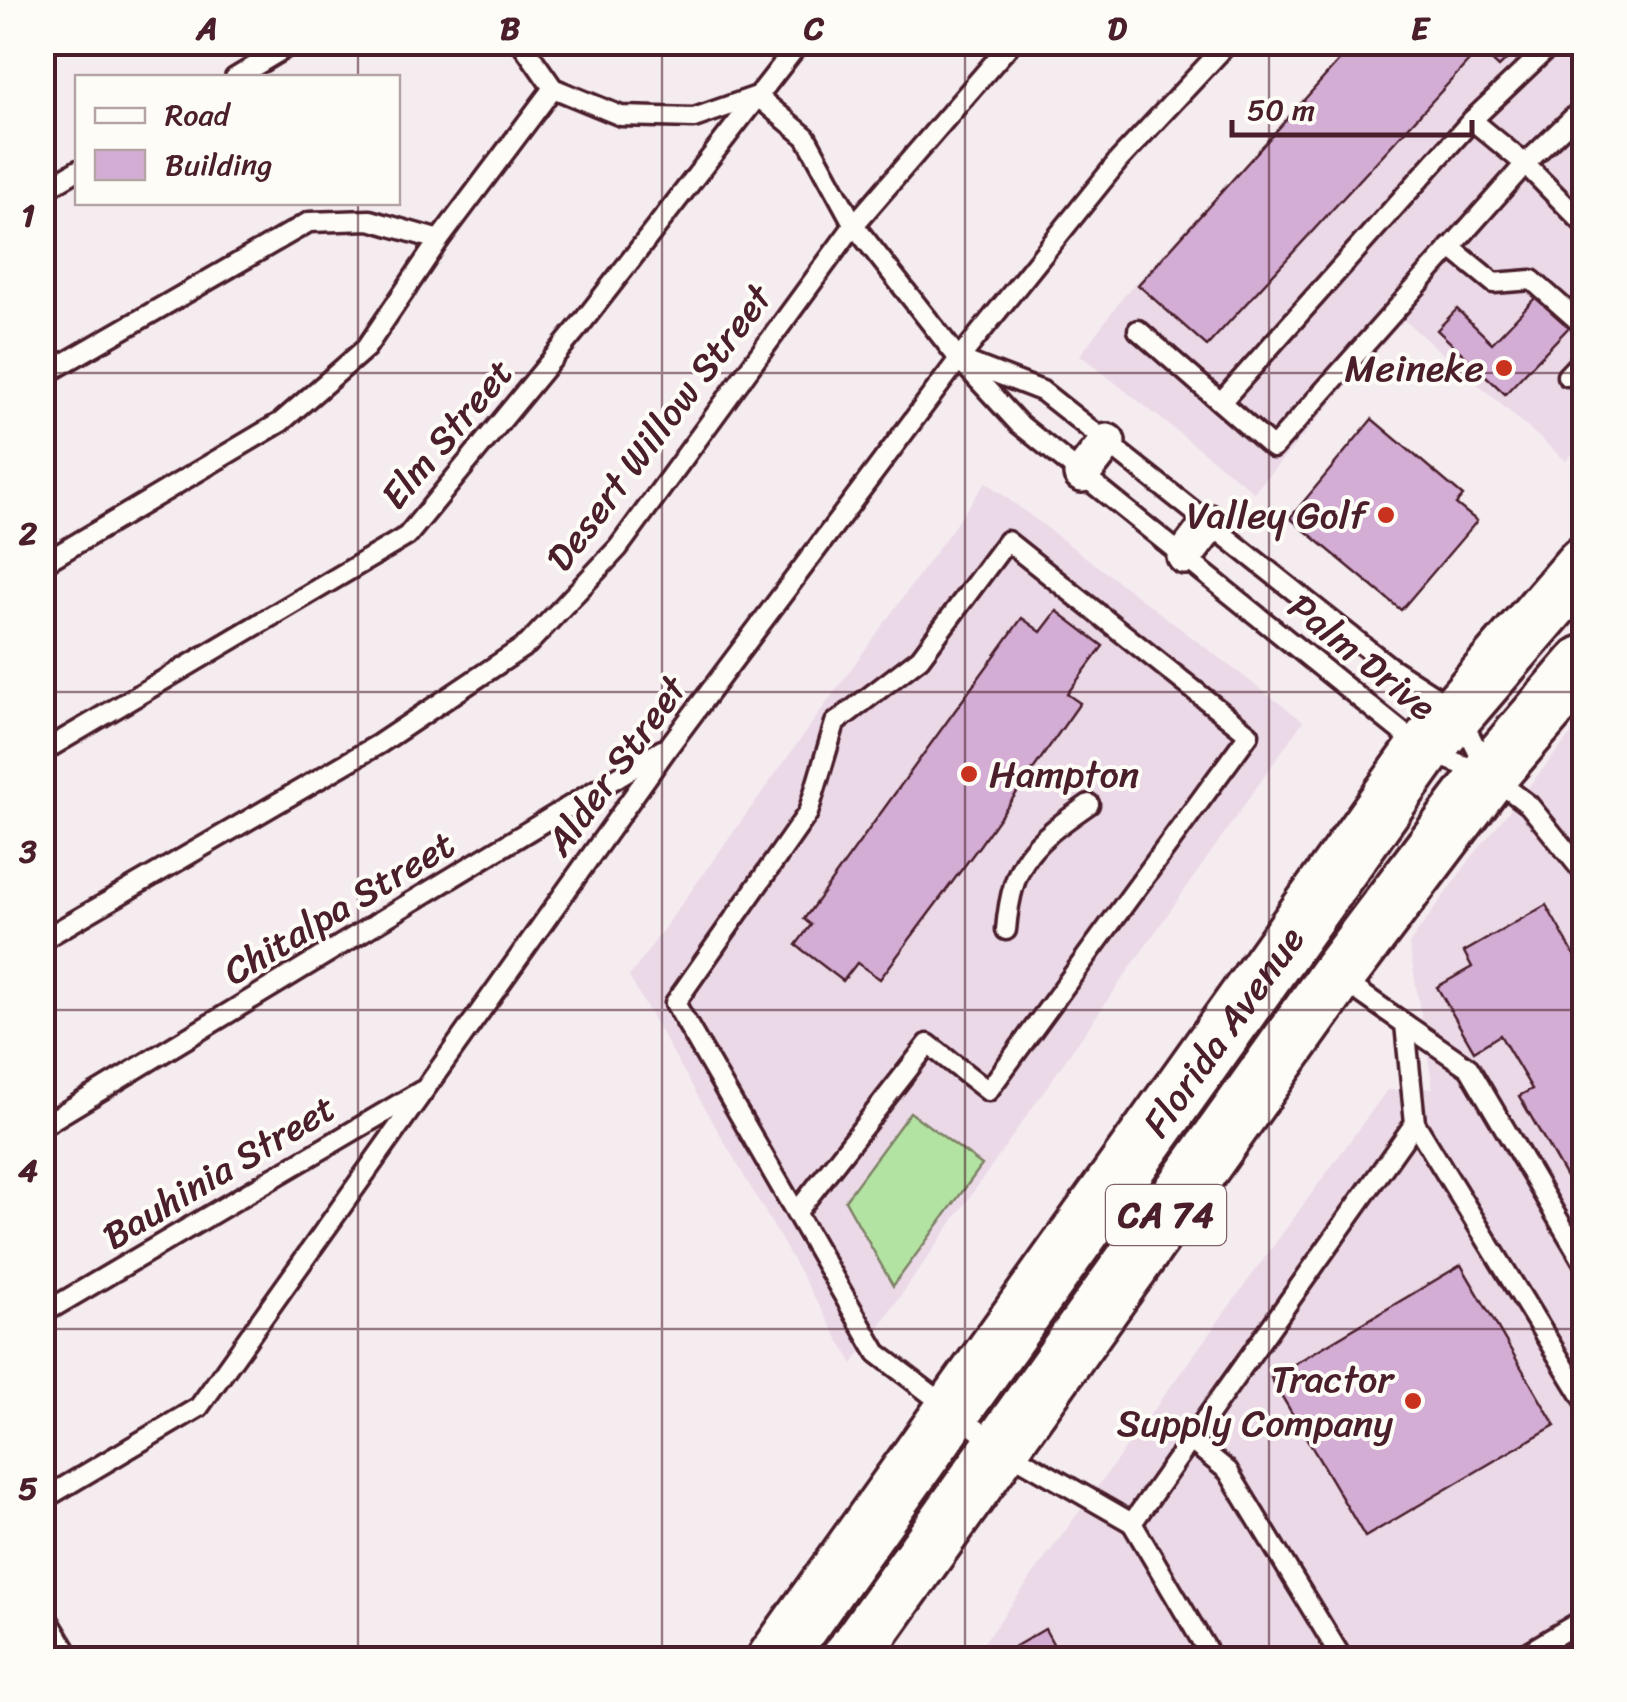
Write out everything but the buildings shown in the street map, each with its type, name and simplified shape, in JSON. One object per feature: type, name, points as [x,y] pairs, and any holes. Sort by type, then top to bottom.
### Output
[{"type":"highway","name":"Florida Avenue","points":[[776,1660],[1441,730],[1584,564]]},
{"type":"highway","name":"Florida Avenue","points":[[850,1660],[1337,976],[1489,775],[1584,664]]},
{"type":"street","points":[[1082,474],[1107,442]]},
{"type":"street","points":[[1186,556],[1210,524]]},
{"type":"lane","points":[[241,75],[295,42]]},
{"type":"lane","points":[[521,42],[553,88],[621,116],[694,118],[756,96]]},
{"type":"lane","name":"Elm Street","points":[[42,752],[406,536],[581,324],[800,42]]},
{"type":"lane","name":"Desert Willow Street","points":[[42,940],[379,744],[528,644],[618,548],[854,225],[1012,42]]},
{"type":"lane","name":"Alder Street","points":[[42,1500],[199,1407],[669,746],[959,359],[1119,160],[1229,42]]},
{"type":"lane","points":[[1220,402],[1472,120],[1554,42]]},
{"type":"lane","points":[[42,564],[281,422],[366,348],[438,240],[553,88]]},
{"type":"lane","name":"Palm Drive","points":[[756,96],[806,137],[854,225],[959,359],[1018,423],[1186,556],[1441,730],[1489,775]]},
{"type":"lane","points":[[1138,330],[1273,448],[1450,247],[1584,106]]},
{"type":"lane","points":[[1472,120],[1526,164],[1584,224]]},
{"type":"lane","points":[[42,191],[75,172]]},
{"type":"lane","points":[[42,376],[309,222],[370,220],[438,240]]},
{"type":"lane","points":[[1450,247],[1494,283],[1532,280],[1584,326]]},
{"type":"lane","points":[[1566,376],[1584,358]]},
{"type":"lane","name":"Palm Drive","points":[[959,359],[1042,391],[1107,442],[1390,667],[1441,730],[1489,775]]},
{"type":"lane","points":[[796,1213],[928,1044],[988,1091],[1249,734],[1007,541],[920,658],[835,723],[808,813],[675,1003],[796,1213],[877,1353],[1000,1447],[1132,1523],[1213,1660]]},
{"type":"lane","name":"Chitalpa Street","points":[[42,1126],[669,746]]},
{"type":"lane","points":[[1489,775],[1529,805],[1584,874]]},
{"type":"lane","points":[[1006,930],[1010,892],[1026,857],[1051,830],[1089,804]]},
{"type":"lane","points":[[1337,976],[1469,1068],[1584,1263]]},
{"type":"lane","points":[[1405,1024],[1416,1123],[1584,1399]]},
{"type":"lane","name":"Bauhinia Street","points":[[42,1314],[428,1086]]},
{"type":"lane","points":[[1132,1523],[1416,1123]]},
{"type":"lane","points":[[1190,1440],[1228,1471],[1344,1660]]},
{"type":"lane","points":[[42,1610],[71,1658]]},
{"type":"lane","points":[[1514,1660],[1584,1619]]},
{"type":"shaded area","points":[[1356,43],[1584,43],[1584,441],[1566,461],[1404,320],[1254,492],[1080,355],[1124,296]]},
{"type":"shaded area","points":[[986,482],[1303,721],[853,1364],[629,977]]},
{"type":"shaded area","points":[[1584,718],[1584,1659],[971,1660],[1387,1090],[1433,1088],[1409,944],[1471,858]]},
{"type":"green space","points":[[910,1112],[982,1165],[893,1286],[845,1200]]},
{"type":"place","name":"Meineke","points":[[1504,368]]},
{"type":"place","name":"Valley Golf","points":[[1386,515]]},
{"type":"place","name":"Hampton","points":[[969,774]]},
{"type":"place","name":"Tractor Supply Company","points":[[1413,1401]]}]
